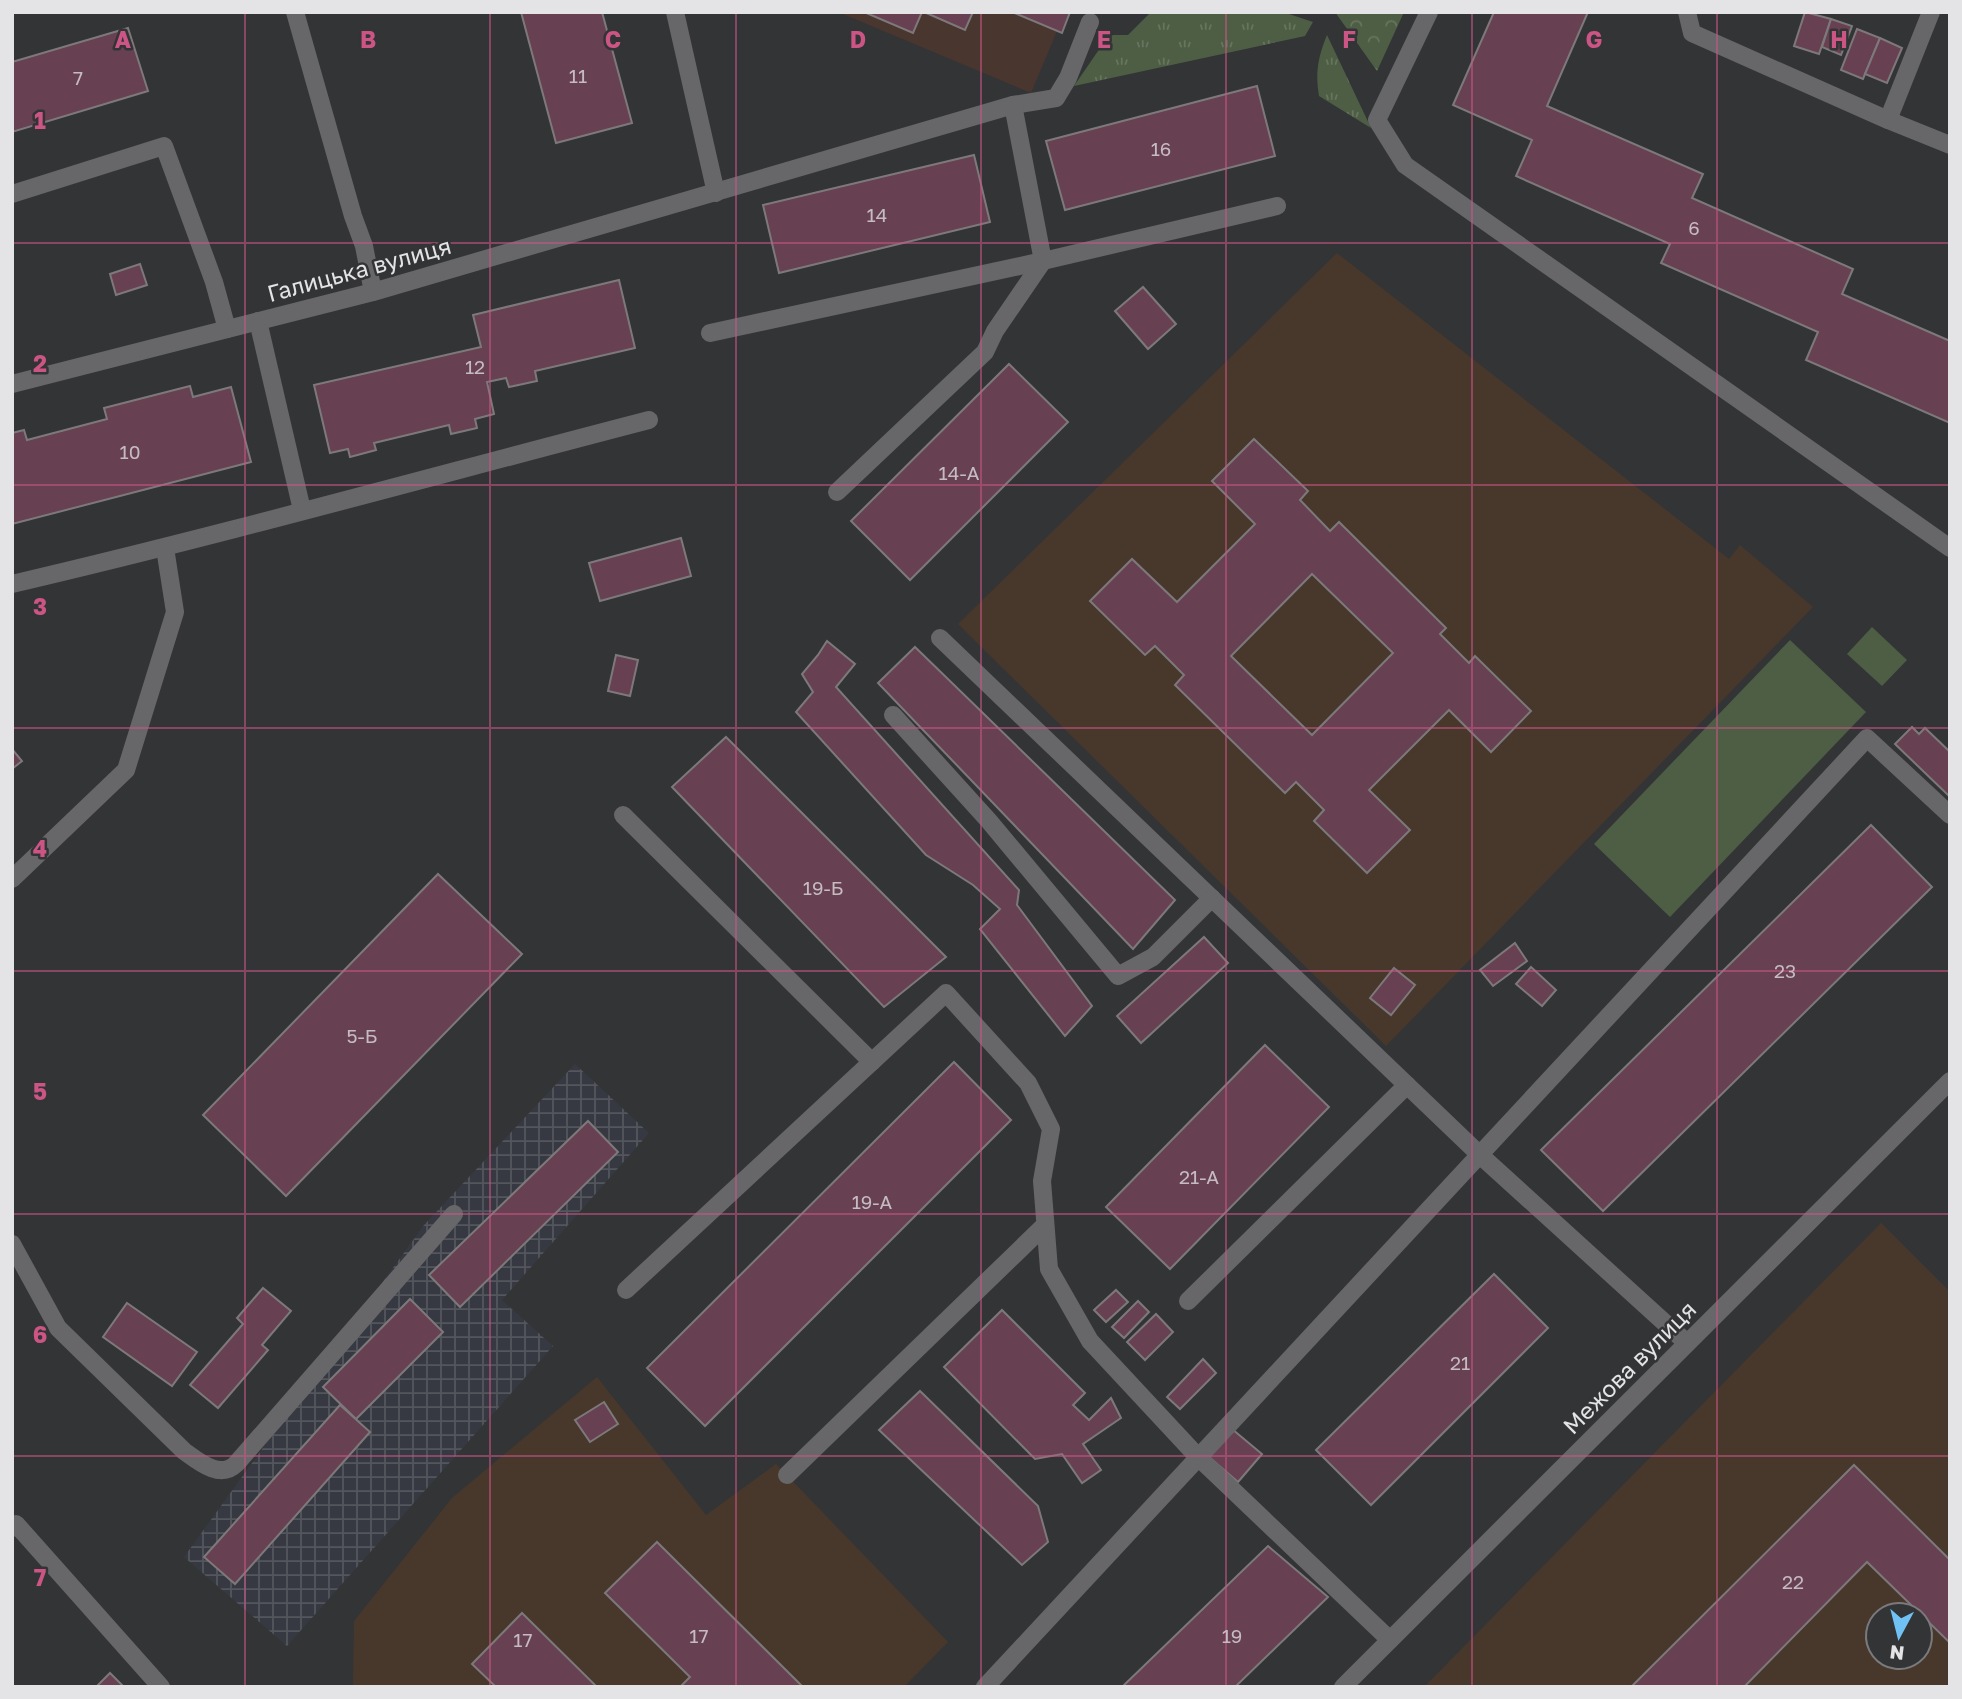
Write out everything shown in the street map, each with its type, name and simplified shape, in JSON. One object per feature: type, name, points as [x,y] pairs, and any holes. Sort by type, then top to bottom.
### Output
[{"type":"street","points":[[295,12],[364,246],[373,292]]},
{"type":"street","points":[[675,12],[716,193]]},
{"type":"street","points":[[1429,12],[1377,120],[1405,165],[1950,548]]},
{"type":"street","points":[[1687,12],[1692,33],[1950,145]]},
{"type":"street","points":[[1888,120],[1931,12]]},
{"type":"street","name":"Галицька вулиця","points":[[12,384],[373,292],[1013,106],[1056,98],[1068,78],[1090,22]]},
{"type":"street","points":[[837,492],[985,352],[995,331],[1043,261],[1013,106]]},
{"type":"street","points":[[12,194],[163,146],[214,282],[227,329]]},
{"type":"street","points":[[710,333],[1043,261],[1277,205]]},
{"type":"street","points":[[258,321],[302,510]]},
{"type":"street","points":[[12,584],[165,548],[649,420]]},
{"type":"street","points":[[12,879],[126,770],[175,612],[165,548]]},
{"type":"street","points":[[940,638],[1480,1155],[1687,1343]]},
{"type":"street","points":[[893,715],[989,821],[1118,976],[1153,957],[1212,898]]},
{"type":"street","points":[[985,1687],[1867,738],[1950,814]]},
{"type":"street","points":[[622,815],[872,1062]]},
{"type":"street","points":[[626,1290],[946,993],[1028,1083],[1051,1129],[1042,1181],[1049,1269],[1090,1341],[1198,1457],[1390,1640]]},
{"type":"street","name":"Межова вулиця","points":[[1343,1687],[1950,1081]]},
{"type":"street","points":[[1188,1301],[1407,1084]]},
{"type":"street","points":[[12,1244],[58,1328],[184,1451],[205,1466],[223,1471],[230,1470],[236,1464],[454,1214]]},
{"type":"street","points":[[787,1475],[1045,1225]]},
{"type":"street","points":[[12,1528],[16,1524],[161,1687]]},
{"type":"shaded area","points":[[838,12],[1065,12],[1031,93]]},
{"type":"shaded area","points":[[1337,253],[1729,559],[1740,545],[1813,607],[1386,1046],[958,624]]},
{"type":"shaded area","points":[[575,1064],[649,1133],[502,1300],[553,1346],[287,1646],[184,1557],[424,1225]]},
{"type":"shaded area","points":[[1881,1223],[1950,1292],[1950,1687],[1424,1687]]},
{"type":"shaded area","points":[[597,1377],[706,1515],[776,1464],[948,1642],[904,1687],[353,1687],[354,1621],[452,1498]]},
{"type":"green space","points":[[1151,12],[1283,12],[1313,22],[1305,36],[1074,86],[1109,35],[1128,35]]},
{"type":"green space","points":[[1335,12],[1404,12],[1377,71]]},
{"type":"green space","points":[[1327,35],[1371,128],[1319,96],[1318,65]]},
{"type":"green space","points":[[1872,627],[1907,660],[1882,686],[1847,654]]},
{"type":"green space","points":[[1790,640],[1866,712],[1670,917],[1594,844]]},
{"type":"building","points":[[521,12],[602,12],[632,123],[556,143]]},
{"type":"building","points":[[864,12],[922,12],[913,33]]},
{"type":"building","points":[[924,12],[973,12],[965,30]]},
{"type":"building","points":[[1012,12],[1070,12],[1062,33]]},
{"type":"building","points":[[1494,12],[1588,12],[1547,106],[1703,174],[1692,198],[1853,269],[1842,294],[1950,341],[1950,423],[1806,360],[1818,332],[1661,263],[1670,244],[1516,176],[1532,140],[1453,105]]},
{"type":"building","points":[[1805,12],[1831,19],[1819,54],[1794,46]]},
{"type":"building","points":[[1831,19],[1852,26],[1841,55],[1822,47]]},
{"type":"building","points":[[128,28],[148,91],[12,132],[12,62]]},
{"type":"building","points":[[1857,29],[1880,38],[1863,79],[1841,70]]},
{"type":"building","points":[[1880,38],[1902,48],[1887,83],[1865,74]]},
{"type":"building","points":[[1257,86],[1275,156],[1065,210],[1046,141]]},
{"type":"building","points":[[974,155],[990,222],[779,273],[763,205]]},
{"type":"building","points":[[140,264],[147,285],[116,295],[110,274]]},
{"type":"building","points":[[619,280],[635,348],[535,371],[537,381],[509,387],[506,378],[487,382],[494,414],[475,419],[477,428],[451,434],[449,425],[374,443],[376,450],[350,457],[348,449],[330,453],[314,385],[481,347],[473,315]]},
{"type":"building","points":[[1143,287],[1176,324],[1148,349],[1115,311]]},
{"type":"building","points":[[1009,364],[1068,422],[910,580],[851,521]]},
{"type":"building","points":[[190,386],[193,397],[231,387],[251,462],[12,524],[12,433],[24,430],[27,440],[107,419],[104,408]]},
{"type":"building","points":[[1254,439],[1308,491],[1300,500],[1330,531],[1339,522],[1446,628],[1440,634],[1469,663],[1475,656],[1531,711],[1491,752],[1449,710],[1369,790],[1410,830],[1367,873],[1314,821],[1324,810],[1296,782],[1285,793],[1175,685],[1184,675],[1155,646],[1145,655],[1090,601],[1132,559],[1177,602],[1255,524],[1212,481]],"holes":[[[1312,574],[1393,653],[1312,735],[1231,656]]]},
{"type":"building","points":[[681,538],[691,576],[600,601],[589,563]]},
{"type":"building","points":[[827,641],[855,664],[836,687],[1019,890],[1017,905],[1092,1006],[1065,1036],[980,929],[1000,909],[973,885],[926,855],[796,712],[813,692],[802,674]]},
{"type":"building","points":[[915,647],[1175,900],[1133,949],[878,683]]},
{"type":"building","points":[[616,655],[638,660],[630,696],[608,691]]},
{"type":"building","points":[[1912,727],[1919,734],[1925,728],[1950,752],[1950,797],[1895,744]]},
{"type":"building","points":[[726,737],[946,957],[884,1007],[672,787]]},
{"type":"building","points":[[12,749],[22,761],[12,769]]},
{"type":"building","points":[[1871,825],[1932,887],[1603,1211],[1541,1150]]},
{"type":"building","points":[[438,874],[522,954],[286,1196],[203,1115]]},
{"type":"building","points":[[1204,937],[1228,963],[1141,1043],[1117,1016]]},
{"type":"building","points":[[1515,943],[1527,961],[1493,986],[1480,970]]},
{"type":"building","points":[[1531,967],[1556,990],[1542,1006],[1516,984]]},
{"type":"building","points":[[1394,968],[1415,985],[1391,1015],[1370,998]]},
{"type":"building","points":[[1265,1045],[1329,1107],[1170,1269],[1106,1207]]},
{"type":"building","points":[[954,1062],[1011,1120],[705,1426],[647,1368]]},
{"type":"building","points":[[588,1121],[618,1152],[460,1307],[429,1275]]},
{"type":"building","points":[[1494,1274],[1548,1328],[1371,1505],[1316,1450]]},
{"type":"building","points":[[263,1288],[291,1311],[262,1345],[268,1350],[218,1408],[190,1385],[243,1324],[237,1318]]},
{"type":"building","points":[[1116,1290],[1128,1302],[1106,1322],[1094,1310]]},
{"type":"building","points":[[410,1299],[443,1332],[356,1419],[323,1387]]},
{"type":"building","points":[[1138,1301],[1149,1312],[1124,1338],[1112,1327]]},
{"type":"building","points":[[127,1303],[197,1352],[172,1386],[103,1337]]},
{"type":"building","points":[[1002,1310],[1085,1393],[1073,1405],[1089,1420],[1111,1398],[1121,1418],[1083,1444],[1101,1470],[1082,1483],[1062,1454],[1035,1459],[944,1367]]},
{"type":"building","points":[[1156,1314],[1173,1332],[1145,1360],[1127,1342]]},
{"type":"building","points":[[1203,1359],[1216,1373],[1180,1409],[1167,1397]]},
{"type":"building","points":[[920,1391],[1038,1506],[1048,1542],[1022,1565],[879,1430]]},
{"type":"building","points":[[604,1402],[618,1424],[590,1442],[575,1420]]},
{"type":"building","points":[[340,1405],[370,1432],[235,1584],[204,1557]]},
{"type":"building","points":[[1232,1429],[1262,1454],[1238,1482],[1209,1457]]},
{"type":"building","points":[[1854,1465],[1950,1560],[1950,1643],[1934,1627],[1934,1601],[1907,1601],[1867,1562],[1744,1687],[1631,1687]]},
{"type":"building","points":[[657,1542],[803,1687],[680,1687],[690,1677],[605,1593]]},
{"type":"building","points":[[1268,1546],[1328,1597],[1235,1687],[1122,1687]]},
{"type":"building","points":[[522,1613],[597,1687],[496,1687],[472,1664]]},
{"type":"building","points":[[110,1673],[124,1687],[96,1687]]}]
